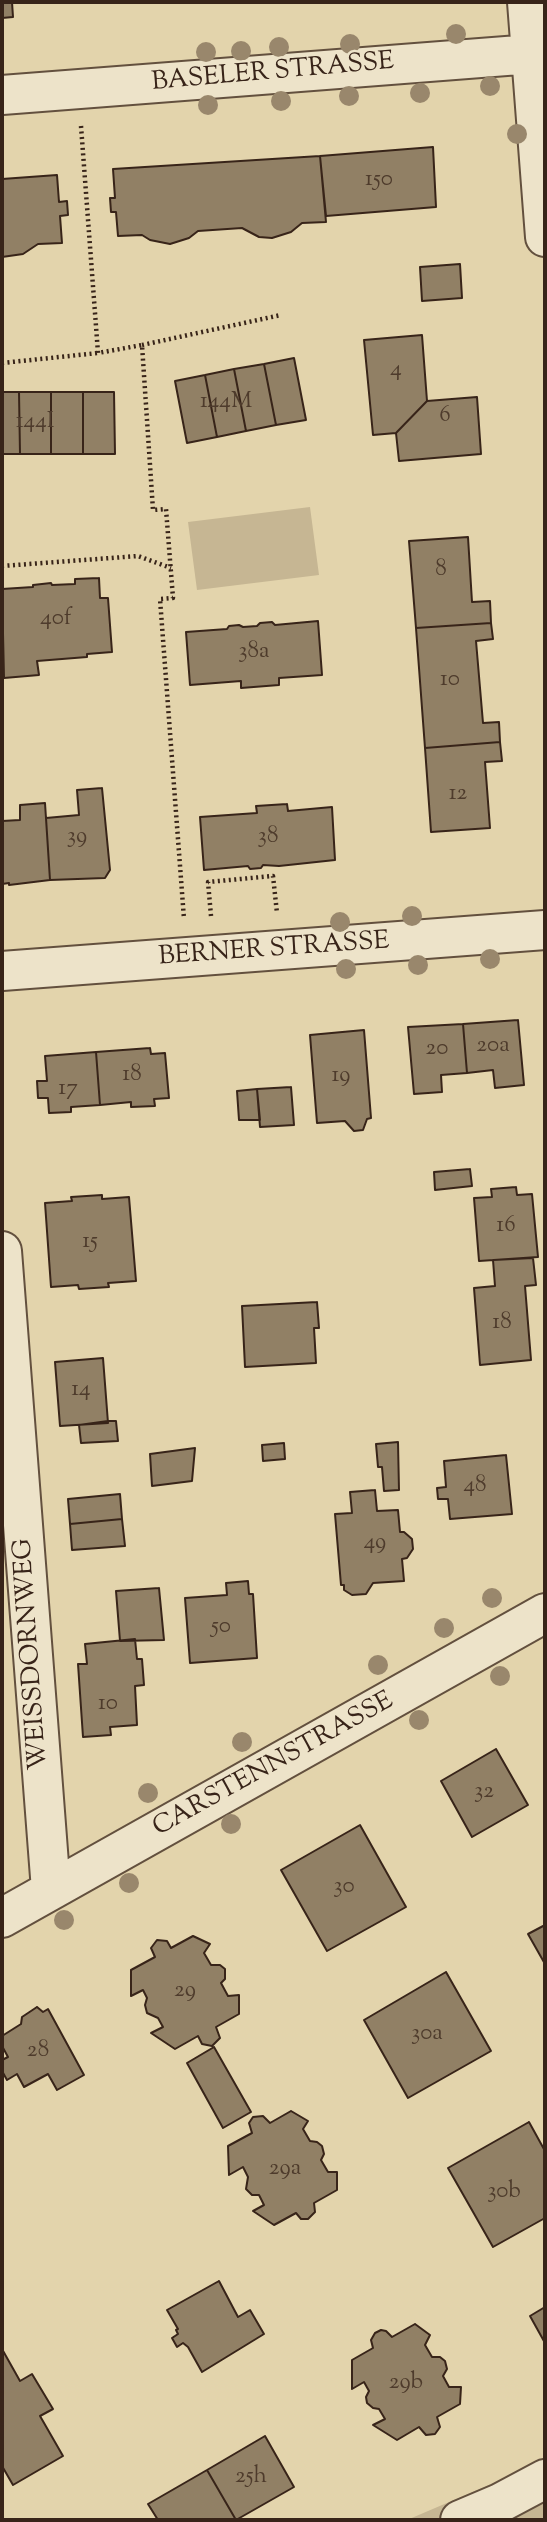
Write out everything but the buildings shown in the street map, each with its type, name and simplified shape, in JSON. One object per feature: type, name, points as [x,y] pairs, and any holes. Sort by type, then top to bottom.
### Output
[{"type":"street","points":[[527,2],[538,53],[545,237]]},
{"type":"street","name":"BASELER STRASSE","points":[[2,96],[538,53]]},
{"type":"street","name":"BERNER STRASSE","points":[[2,971],[545,930]]},
{"type":"street","name":"WEISSDORNWEG","points":[[2,1251],[51,1890]]},
{"type":"street","name":"CARSTENNSTRASSE","points":[[2,1918],[545,1613]]},
{"type":"street","points":[[460,2520],[545,2479]]},
{"type":"path","points":[[81,126],[98,353]]},
{"type":"path","points":[[2,363],[98,353],[281,315]]},
{"type":"path","points":[[142,345],[153,510],[166,509],[171,568],[173,598],[160,599],[184,922]]},
{"type":"path","points":[[2,566],[138,556],[171,568]]},
{"type":"path","points":[[211,920],[208,882],[274,876],[277,915]]},
{"type":"shaded area","points":[[310,507],[319,575],[197,590],[188,522]]},
{"type":"shaded area","points":[[545,2460],[545,2520],[407,2520],[524,2470]]}]
